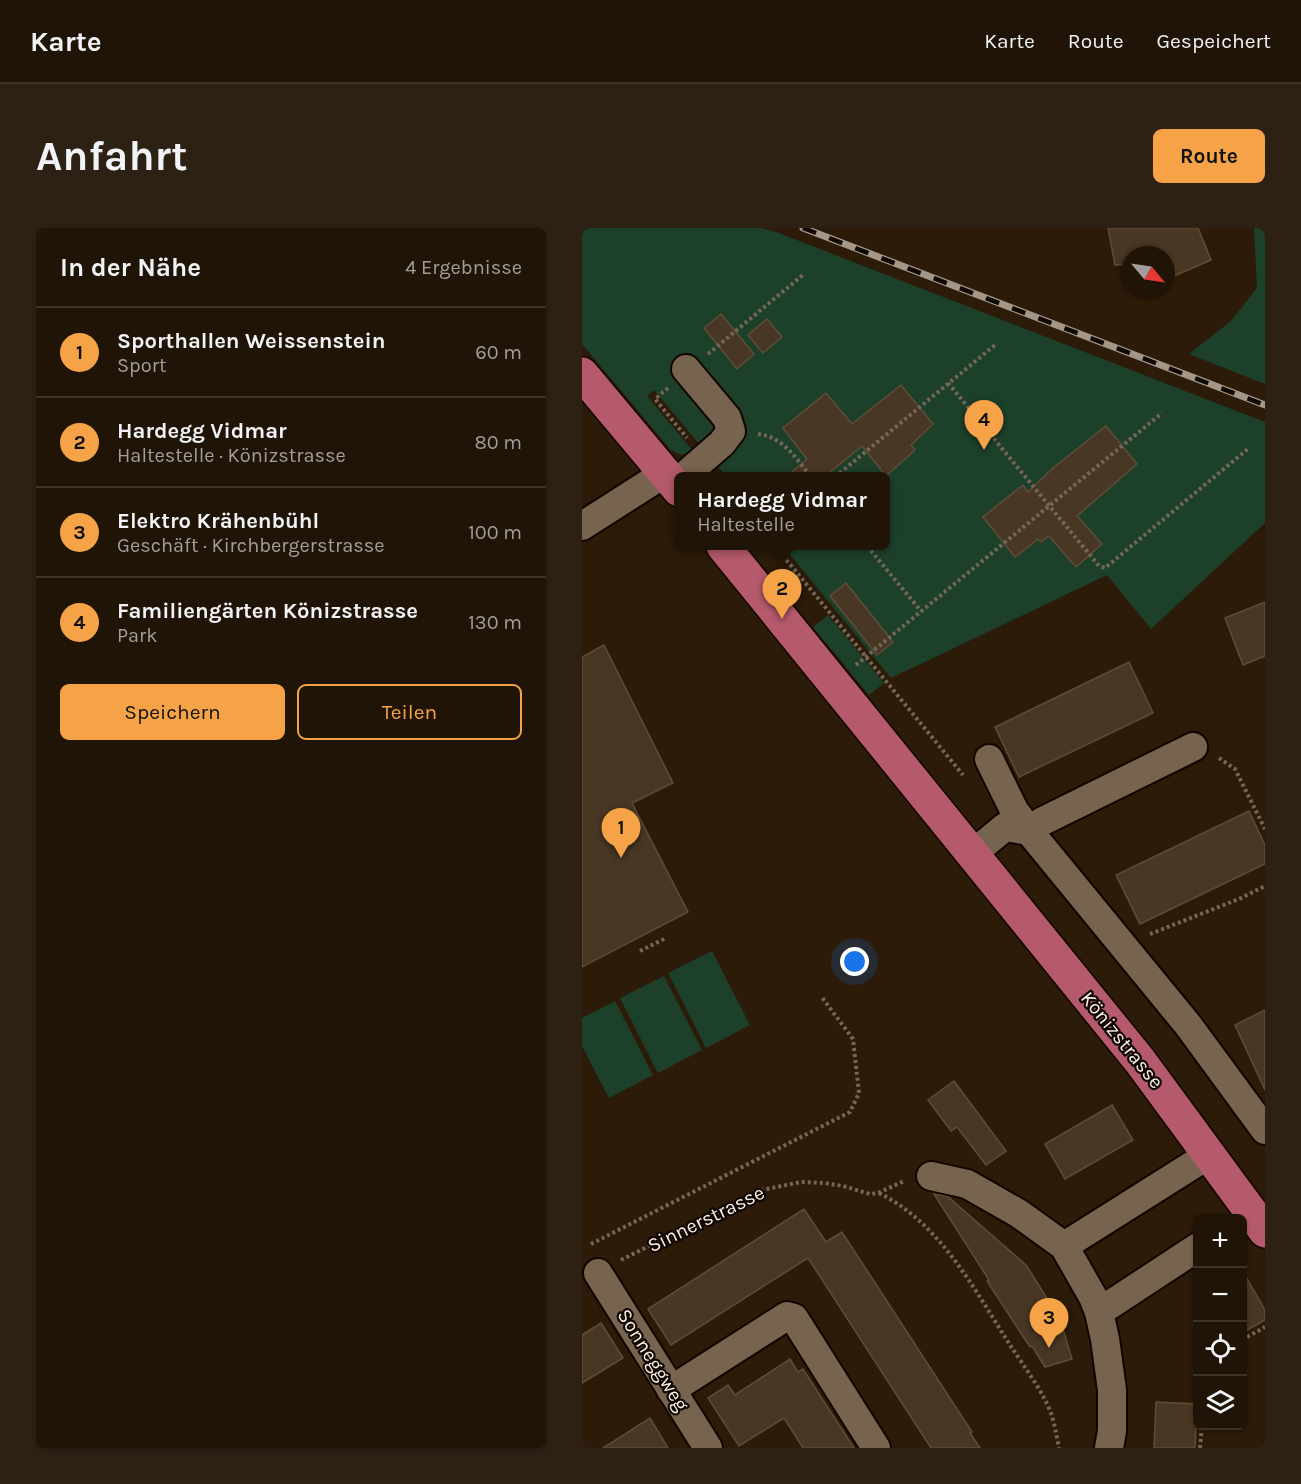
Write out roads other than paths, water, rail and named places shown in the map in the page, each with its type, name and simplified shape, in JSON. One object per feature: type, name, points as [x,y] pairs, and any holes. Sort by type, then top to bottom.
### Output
[{"type":"main road","points":[[582,374],[674,479]]},
{"type":"main road","name":"Könizstrasse","points":[[726,550],[1140,1061],[1210,1154],[1253,1220]]},
{"type":"street","points":[[687,370],[727,418],[730,431],[722,443],[687,472]]},
{"type":"street","points":[[582,526],[674,482]]},
{"type":"street","points":[[971,855],[1005,827],[1029,831],[1041,822],[1193,747]]},
{"type":"street","points":[[989,759],[1014,810],[1029,831],[1188,1025],[1265,1130]]},
{"type":"street","points":[[1064,1246],[1210,1154]]},
{"type":"street","points":[[931,1176],[967,1184],[1018,1213],[1064,1246],[1099,1312],[1112,1390],[1112,1431],[1109,1448]]},
{"type":"street","points":[[1099,1312],[1193,1250]]},
{"type":"street","name":"Sonneggweg","points":[[598,1273],[708,1448]]},
{"type":"street","points":[[671,1390],[787,1316],[794,1318],[876,1448]]},
{"type":"railway","points":[[803,228],[1265,405]]},
{"type":"place","name":"Familiengärten Könizstrasse","points":[[984,450]]},
{"type":"place","name":"Hardegg Vidmar","points":[[782,619]]},
{"type":"place","name":"Sporthallen Weissenstein","points":[[621,858]]},
{"type":"place","name":"Elektro Krähenbühl","points":[[1049,1348]]}]
